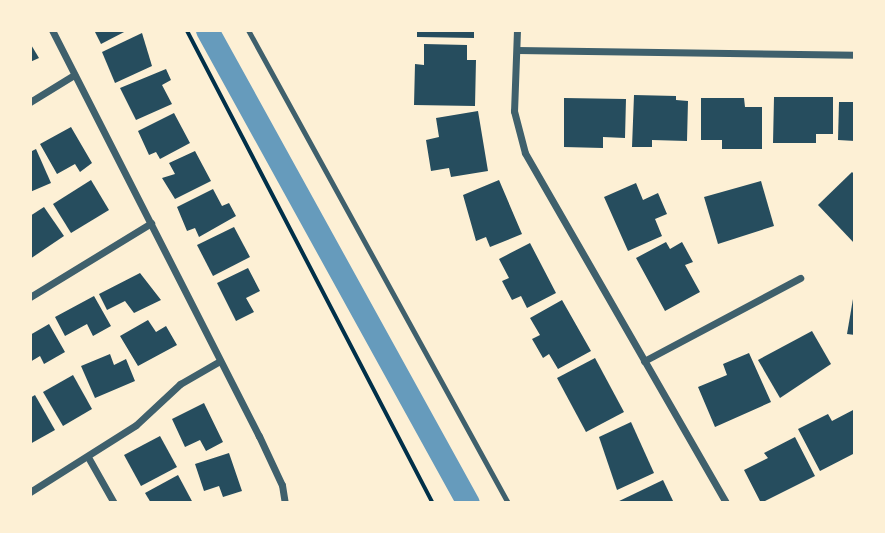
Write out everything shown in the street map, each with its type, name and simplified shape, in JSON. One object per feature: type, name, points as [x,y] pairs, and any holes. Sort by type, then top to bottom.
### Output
[{"type":"street","points":[[52,30],[282,485],[285,503]]},
{"type":"street","points":[[517,30],[514,111],[524,153],[726,503]]},
{"type":"street","points":[[517,50],[855,55]]},
{"type":"street","points":[[30,102],[74,75]]},
{"type":"street","points":[[30,297],[151,223]]},
{"type":"street","points":[[644,361],[800,278]]},
{"type":"street","points":[[30,492],[136,425],[180,384],[220,361]]},
{"type":"street","points":[[88,457],[114,503]]},
{"type":"lane","points":[[248,30],[508,503]]},
{"type":"path","points":[[187,30],[433,503]]},
{"type":"building","points":[[94,30],[128,30],[101,44]]},
{"type":"building","points":[[417,30],[474,30],[474,38],[417,37]]},
{"type":"building","points":[[142,33],[152,66],[115,83],[102,52]]},
{"type":"building","points":[[30,43],[39,58],[30,62]]},
{"type":"building","points":[[424,44],[467,45],[467,60],[476,60],[475,106],[414,105],[415,64],[424,65]]},
{"type":"building","points":[[166,69],[171,80],[162,85],[172,104],[136,120],[120,88]]},
{"type":"building","points":[[634,95],[676,96],[676,100],[688,101],[687,141],[652,140],[652,147],[632,147]]},
{"type":"building","points":[[774,97],[833,97],[833,134],[816,134],[816,143],[773,143]]},
{"type":"building","points":[[564,98],[626,99],[625,138],[603,137],[603,148],[564,147]]},
{"type":"building","points":[[701,98],[744,98],[745,107],[762,107],[762,149],[722,149],[722,140],[701,140]]},
{"type":"building","points":[[839,102],[855,102],[855,141],[838,140]]},
{"type":"building","points":[[478,111],[488,171],[451,177],[449,168],[431,171],[426,140],[439,137],[436,118]]},
{"type":"building","points":[[174,113],[190,143],[160,159],[156,152],[149,155],[138,131]]},
{"type":"building","points":[[71,127],[92,163],[80,172],[75,164],[57,174],[40,144]]},
{"type":"building","points":[[36,149],[51,183],[30,192],[30,152]]},
{"type":"building","points":[[195,151],[211,181],[175,199],[162,178],[175,174],[169,163]]},
{"type":"building","points":[[852,172],[855,175],[855,244],[818,205]]},
{"type":"building","points":[[91,180],[109,210],[71,233],[53,204]]},
{"type":"building","points":[[499,180],[522,234],[490,247],[486,237],[476,241],[463,195]]},
{"type":"building","points":[[761,181],[774,226],[718,244],[704,197]]},
{"type":"building","points":[[636,183],[643,200],[658,193],[667,214],[655,219],[662,236],[628,251],[604,197]]},
{"type":"building","points":[[213,189],[222,206],[229,203],[236,216],[199,237],[195,228],[187,231],[177,207]]},
{"type":"building","points":[[44,207],[64,236],[30,259],[30,216]]},
{"type":"building","points":[[234,227],[250,257],[213,276],[197,245]]},
{"type":"building","points":[[666,242],[670,249],[682,242],[693,262],[685,265],[700,292],[665,311],[636,258]]},
{"type":"building","points":[[530,243],[556,293],[527,308],[521,296],[512,300],[502,281],[509,278],[499,259]]},
{"type":"building","points":[[248,268],[260,291],[246,298],[254,312],[236,321],[217,283]]},
{"type":"building","points":[[140,273],[161,300],[134,313],[125,301],[107,310],[99,294]]},
{"type":"building","points":[[855,293],[855,335],[847,334]]},
{"type":"building","points":[[94,296],[111,326],[93,336],[87,324],[65,336],[55,317]]},
{"type":"building","points":[[562,300],[591,351],[558,369],[549,354],[543,358],[532,339],[540,335],[530,318]]},
{"type":"building","points":[[148,320],[156,332],[166,326],[177,345],[138,366],[120,336]]},
{"type":"building","points":[[49,324],[65,352],[44,364],[40,356],[30,362],[30,335]]},
{"type":"building","points":[[812,331],[831,364],[780,398],[758,360]]},
{"type":"building","points":[[749,353],[771,402],[715,427],[698,387],[727,375],[723,364]]},
{"type":"building","points":[[110,354],[114,365],[126,359],[135,381],[95,398],[81,366]]},
{"type":"building","points":[[595,358],[624,412],[586,432],[557,378]]},
{"type":"building","points":[[73,375],[92,409],[63,426],[43,392]]},
{"type":"building","points":[[35,395],[55,430],[30,444],[30,398]]},
{"type":"building","points":[[204,403],[223,442],[206,451],[200,440],[185,447],[172,419]]},
{"type":"building","points":[[855,409],[855,453],[820,471],[798,429],[828,414],[832,421]]},
{"type":"building","points":[[631,422],[654,473],[617,490],[599,437]]},
{"type":"building","points":[[160,436],[177,467],[141,486],[124,455]]},
{"type":"building","points":[[795,437],[815,476],[761,503],[744,470],[768,458],[764,453]]},
{"type":"building","points":[[229,453],[242,491],[223,497],[219,486],[204,491],[195,464]]},
{"type":"building","points":[[178,475],[193,503],[151,503],[145,493]]},
{"type":"building","points":[[663,480],[674,503],[615,503]]},
{"type":"waterway","points":[[207,30],[468,503]]}]
